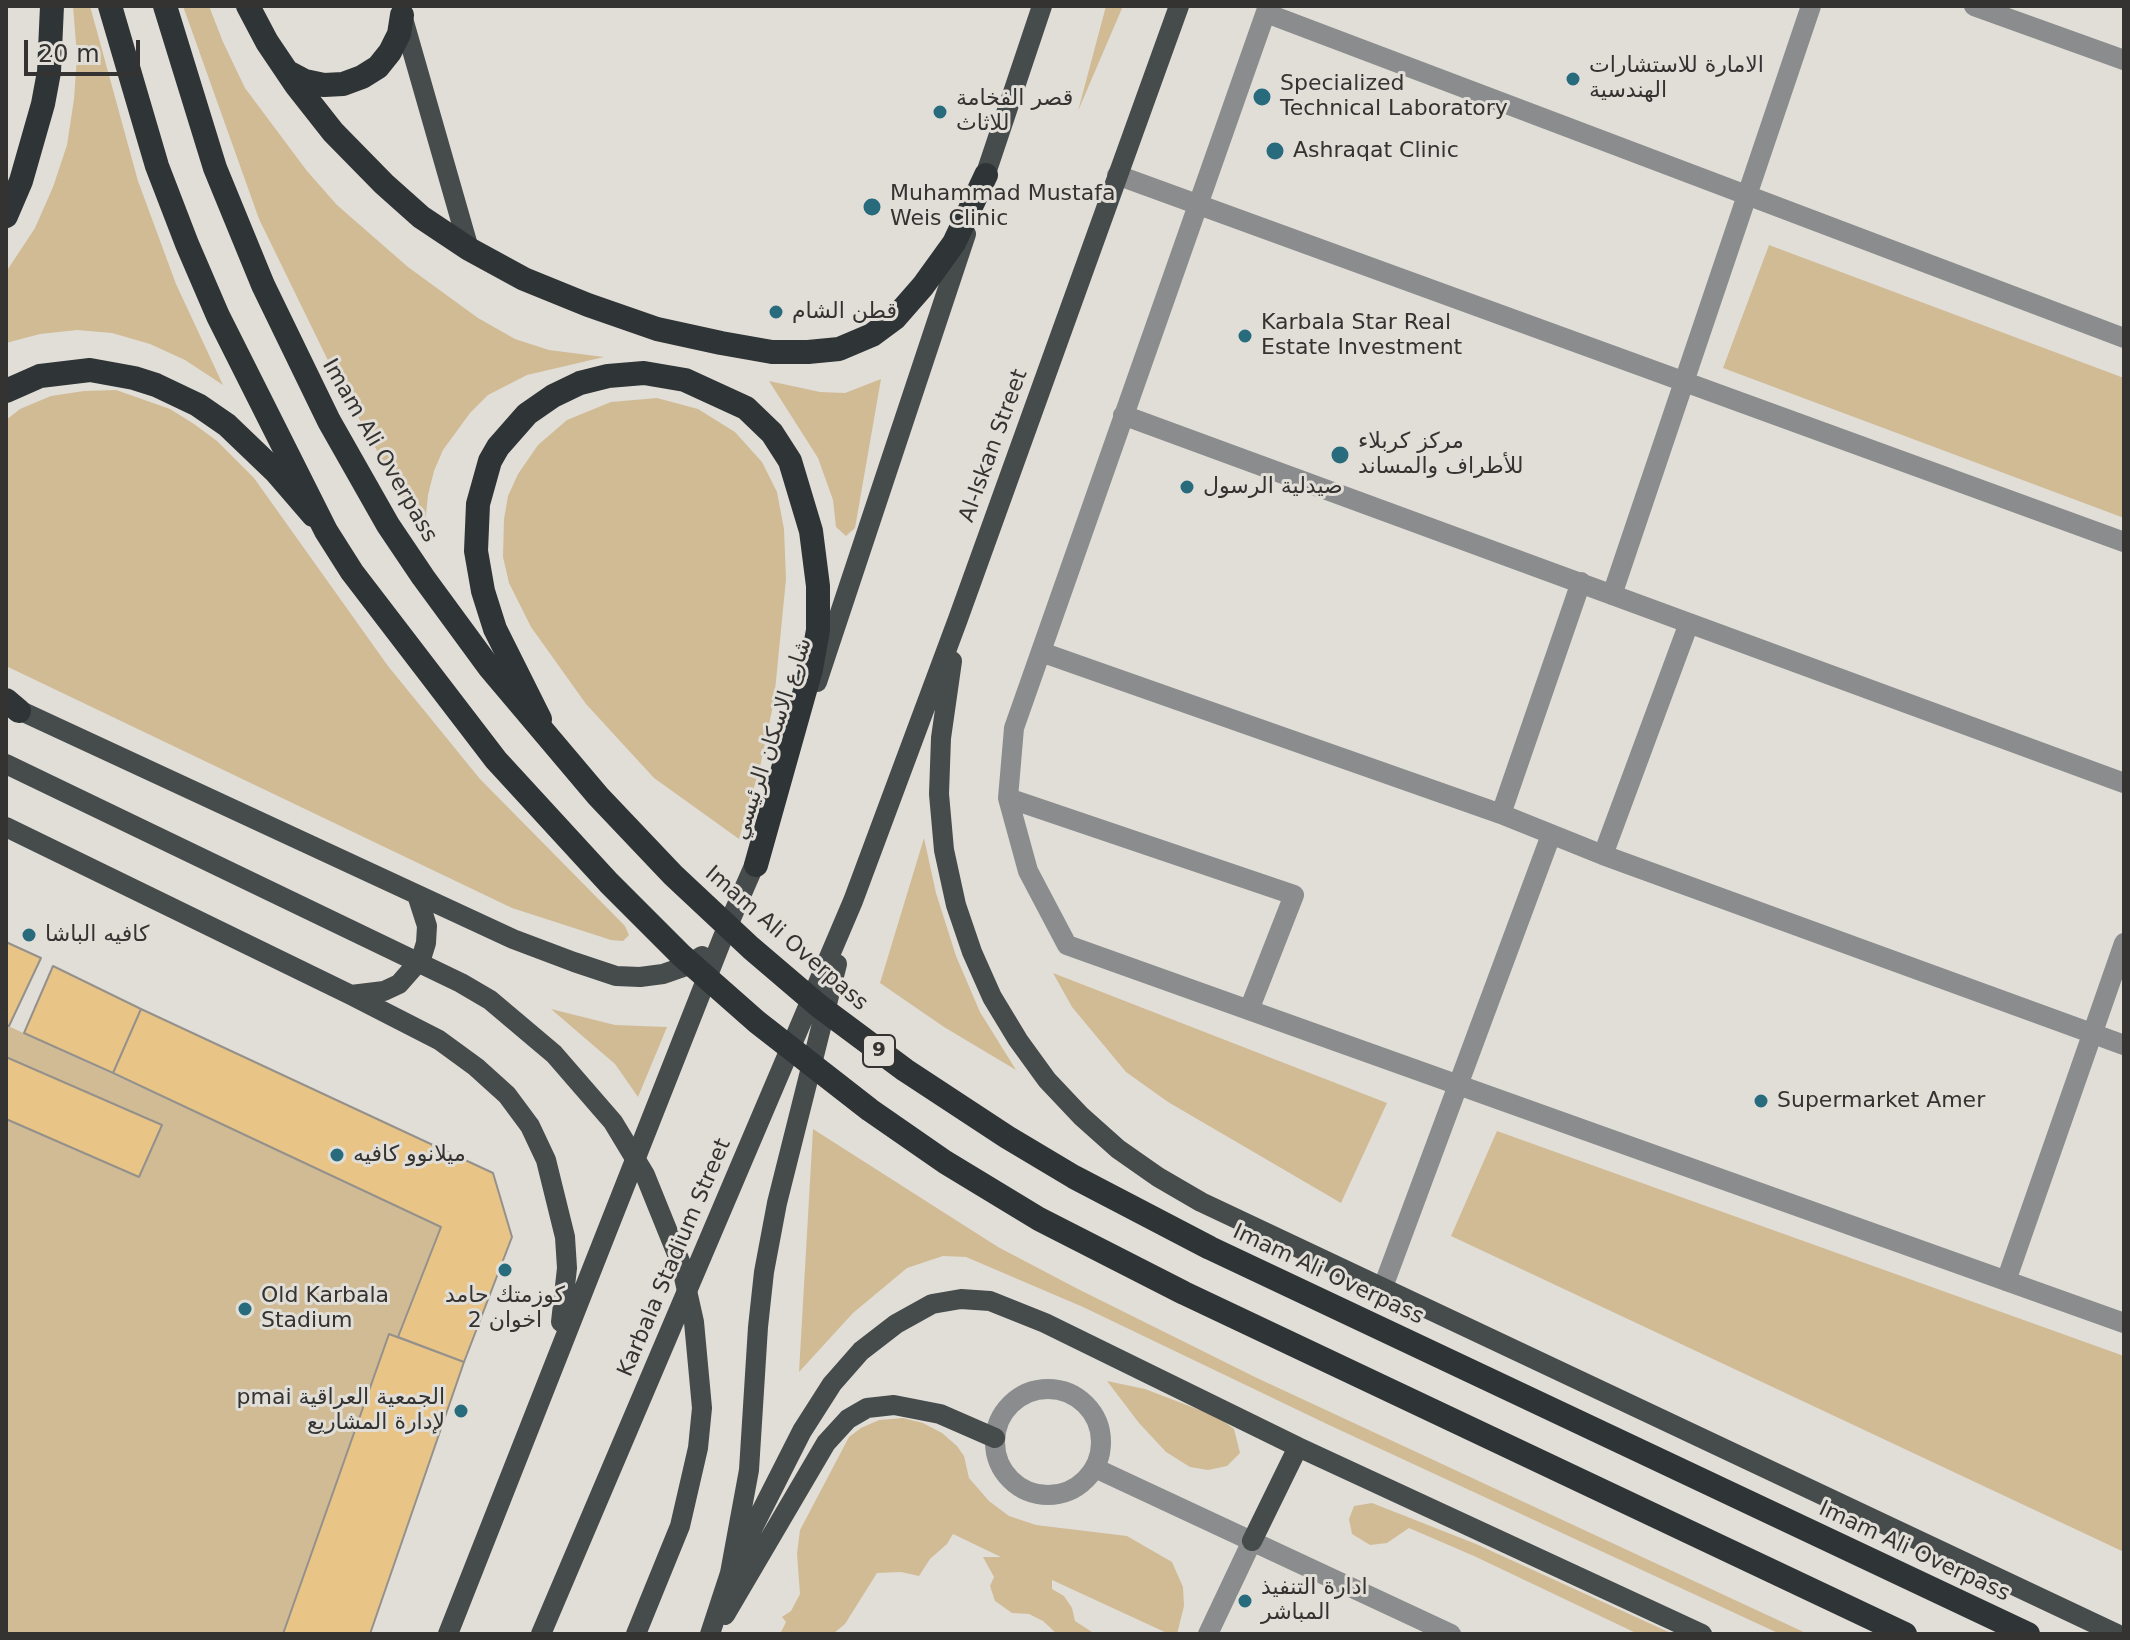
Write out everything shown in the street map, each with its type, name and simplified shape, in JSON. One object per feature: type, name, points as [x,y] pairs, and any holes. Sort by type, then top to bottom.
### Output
[{"type":"highway","points":[[6,216],[21,181],[43,104],[49,72],[52,6]]},
{"type":"highway","name":"9","points":[[110,6],[157,166],[187,244],[218,316],[326,531],[352,572],[496,760],[609,883],[681,955],[816,1070],[945,1162],[1039,1219],[1171,1287],[1905,1634]]},
{"type":"highway","name":"Imam Ali Overpass","points":[[165,6],[215,168],[263,285],[329,421],[366,487],[423,577],[489,667],[598,796],[673,875],[751,948],[819,1006],[905,1070],[1074,1177],[1210,1248],[2028,1634]]},
{"type":"highway","points":[[248,6],[267,42],[333,132],[421,217],[469,249],[524,279],[657,329],[772,352],[839,349],[872,335],[895,318],[954,243],[986,175]]},
{"type":"highway","points":[[288,72],[305,81],[324,85],[343,84],[362,77],[378,67],[390,52],[399,34],[400,11]]},
{"type":"highway","points":[[6,391],[40,376],[90,370],[134,378],[179,395],[227,425],[246,441],[284,480],[326,531]]},
{"type":"highway","points":[[551,739],[495,629],[483,591],[476,551],[478,504],[490,461],[508,434],[541,404],[580,383],[608,376],[644,373],[685,380],[718,393],[746,408],[772,433],[790,461],[811,531],[818,586],[818,630],[811,669],[756,865]]},
{"type":"main road","name":"شارع الاسكان الرئيسي","points":[[558,1350],[723,937],[756,865],[1042,6]]},
{"type":"main road","name":"Al-Iskan Street","points":[[853,901],[1179,6]]},
{"type":"main road","points":[[400,11],[469,249]]},
{"type":"main road","points":[[958,619],[941,738],[939,794],[944,850],[956,905],[992,997],[1018,1040],[1047,1080],[1118,1149],[1201,1202],[2117,1634]]},
{"type":"main road","points":[[10,705],[513,939],[616,976],[663,974],[686,966],[723,937]]},
{"type":"main road","points":[[6,764],[461,983],[490,1000],[554,1054],[613,1122],[645,1175],[681,1264],[694,1322],[702,1408],[698,1448],[683,1513],[669,1557],[636,1634]]},
{"type":"main road","points":[[6,827],[439,1040],[507,1095],[530,1126],[546,1160],[565,1237],[567,1268],[558,1350],[448,1634]]},
{"type":"main road","points":[[351,995],[384,991],[399,984],[421,959],[427,926],[417,895]]},
{"type":"main road","points":[[712,1634],[730,1573],[749,1470],[756,1342],[764,1272],[777,1203],[853,901]]},
{"type":"main road","name":"Karbala Stadium Street","points":[[541,1634],[853,901]]},
{"type":"main road","points":[[730,1573],[802,1431],[832,1384],[861,1351],[896,1324],[932,1304],[961,1299],[990,1301],[1015,1309],[1298,1447],[1702,1634]]},
{"type":"main road","points":[[712,1634],[826,1443],[848,1419],[867,1408],[894,1405],[940,1414],[995,1438]]},
{"type":"main road","points":[[1252,1541],[1298,1447]]},
{"type":"street","points":[[1612,595],[1811,6]]},
{"type":"street","points":[[1974,6],[2124,60]]},
{"type":"street","points":[[2124,338],[1267,10],[1014,728],[1008,798],[1028,871],[1067,945],[2124,1323]]},
{"type":"street","points":[[1117,175],[2124,542]]},
{"type":"street","points":[[1123,415],[2124,783]]},
{"type":"street","points":[[1501,814],[1581,582]]},
{"type":"street","points":[[1603,855],[1689,623]]},
{"type":"street","points":[[1041,652],[1501,814],[1603,855],[2124,1045]]},
{"type":"street","points":[[1008,798],[1294,895],[1249,1010]]},
{"type":"street","points":[[1383,1287],[1551,835]]},
{"type":"street","points":[[2006,1281],[2124,943]]},
{"type":"street","points":[[1039,1390],[1056,1390],[1079,1400],[1096,1419],[1101,1444],[1095,1468],[1084,1482],[1068,1491],[1051,1495],[1033,1493],[1016,1485],[1004,1472],[996,1456],[995,1438],[1009,1406],[1023,1395],[1039,1390]]},
{"type":"street","points":[[1095,1468],[1451,1634]]},
{"type":"street","points":[[1208,1634],[1252,1541]]},
{"type":"shaded area","points":[[73,6],[90,6],[138,181],[176,284],[223,385],[185,360],[150,344],[112,333],[77,330],[40,334],[6,343],[6,272],[35,228],[67,145],[77,56]]},
{"type":"shaded area","points":[[183,6],[209,6],[245,88],[307,171],[337,205],[408,267],[478,318],[515,339],[549,350],[604,357],[527,375],[488,395],[470,413],[443,450],[428,495],[424,535],[337,379],[259,219]]},
{"type":"shaded area","points":[[1106,6],[1123,6],[1078,111]]},
{"type":"shaded area","points":[[1769,245],[2124,378],[2124,518],[1723,368]]},
{"type":"shaded area","points":[[881,379],[855,528],[846,536],[836,527],[833,500],[818,458],[769,381],[820,392],[845,393]]},
{"type":"shaded area","points":[[116,390],[170,409],[194,424],[217,441],[254,478],[388,666],[480,779],[625,926],[629,935],[623,941],[611,940],[512,908],[6,666],[6,420],[20,409],[51,396]]},
{"type":"shaded area","points":[[657,398],[698,409],[735,432],[762,462],[777,492],[784,529],[786,579],[774,701],[760,767],[739,839],[654,778],[586,704],[531,627],[509,583],[503,557],[508,496],[518,474],[538,445],[567,420],[611,402]]},
{"type":"shaded area","points":[[924,838],[936,893],[956,956],[980,1012],[1016,1070],[944,1027],[880,983]]},
{"type":"shaded area","points":[[1053,973],[1387,1103],[1341,1203],[1168,1102],[1126,1072],[1072,1007]]},
{"type":"shaded area","points":[[551,1009],[615,1025],[667,1027],[638,1097],[615,1064]]},
{"type":"shaded area","name":"Old Karbala Stadium","points":[[6,1025],[505,1255],[464,1362],[370,1634],[6,1634]]},
{"type":"shaded area","points":[[813,1129],[998,1247],[1078,1289],[1257,1378],[1808,1634],[1780,1634],[1083,1307],[966,1257],[943,1256],[907,1268],[853,1313],[799,1372]]},
{"type":"shaded area","points":[[1497,1131],[2124,1356],[2124,1552],[1451,1236]]},
{"type":"shaded area","points":[[1107,1381],[1145,1389],[1218,1417],[1234,1429],[1240,1453],[1227,1466],[1208,1470],[1190,1467],[1166,1452]]},
{"type":"shaded area","points":[[903,1418],[923,1423],[957,1446],[964,1456],[969,1478],[989,1501],[1009,1516],[1036,1525],[1127,1536],[1172,1562],[1183,1587],[1184,1606],[1177,1634],[1169,1634],[1052,1580],[1052,1589],[1064,1596],[1072,1608],[1075,1621],[1095,1634],[1057,1634],[1043,1621],[1029,1614],[1012,1613],[995,1601],[990,1586],[994,1577],[983,1557],[1001,1557],[953,1534],[919,1576],[901,1572],[877,1573],[845,1624],[833,1634],[780,1634],[786,1622],[782,1617],[791,1611],[800,1594],[797,1554],[800,1530],[849,1437],[879,1420]]},
{"type":"shaded area","points":[[1372,1503],[1476,1544],[1673,1634],[1638,1634],[1409,1528],[1387,1543],[1370,1545],[1352,1534],[1349,1519],[1354,1506]]},
{"type":"building","points":[[6,942],[41,958],[9,1026],[6,1025]]},
{"type":"building","points":[[53,966],[141,1009],[113,1073],[24,1033]]},
{"type":"building","points":[[141,1009],[493,1173],[512,1237],[464,1362],[398,1337],[441,1227],[113,1073]]},
{"type":"building","points":[[6,1057],[162,1125],[139,1177],[6,1119]]},
{"type":"building","points":[[389,1334],[464,1362],[370,1634],[283,1634]]},
{"type":"place","name":"الامارة للاستشارات الهندسية","points":[[1573,79]]},
{"type":"place","name":"Specialized Technical Laboratory","points":[[1262,97]]},
{"type":"place","name":"قصر الفخامة للاثاث","points":[[940,112]]},
{"type":"place","name":"Ashraqat Clinic","points":[[1275,151]]},
{"type":"place","name":"Muhammad Mustafa Weis Clinic","points":[[872,207]]},
{"type":"place","name":"قطن الشام","points":[[776,312]]},
{"type":"place","name":"Karbala Star Real Estate Investment","points":[[1245,336]]},
{"type":"place","name":"مركز كربلاء للأطراف والمساند","points":[[1340,455]]},
{"type":"place","name":"صيدلية الرسول","points":[[1187,487]]},
{"type":"place","name":"كافيه الباشا","points":[[29,935]]},
{"type":"place","name":"Supermarket Amer","points":[[1761,1101]]},
{"type":"place","name":"ميلانوو كافيه","points":[[337,1155]]},
{"type":"place","name":"كوزمتك حامد اخوان 2","points":[[505,1270]]},
{"type":"place","name":"Old Karbala Stadium","points":[[245,1309]]},
{"type":"place","name":"pmai الجمعية العراقية لإدارة المشاريع","points":[[461,1411]]},
{"type":"place","name":"ادارة التنفيذ المباشر","points":[[1245,1601]]}]
